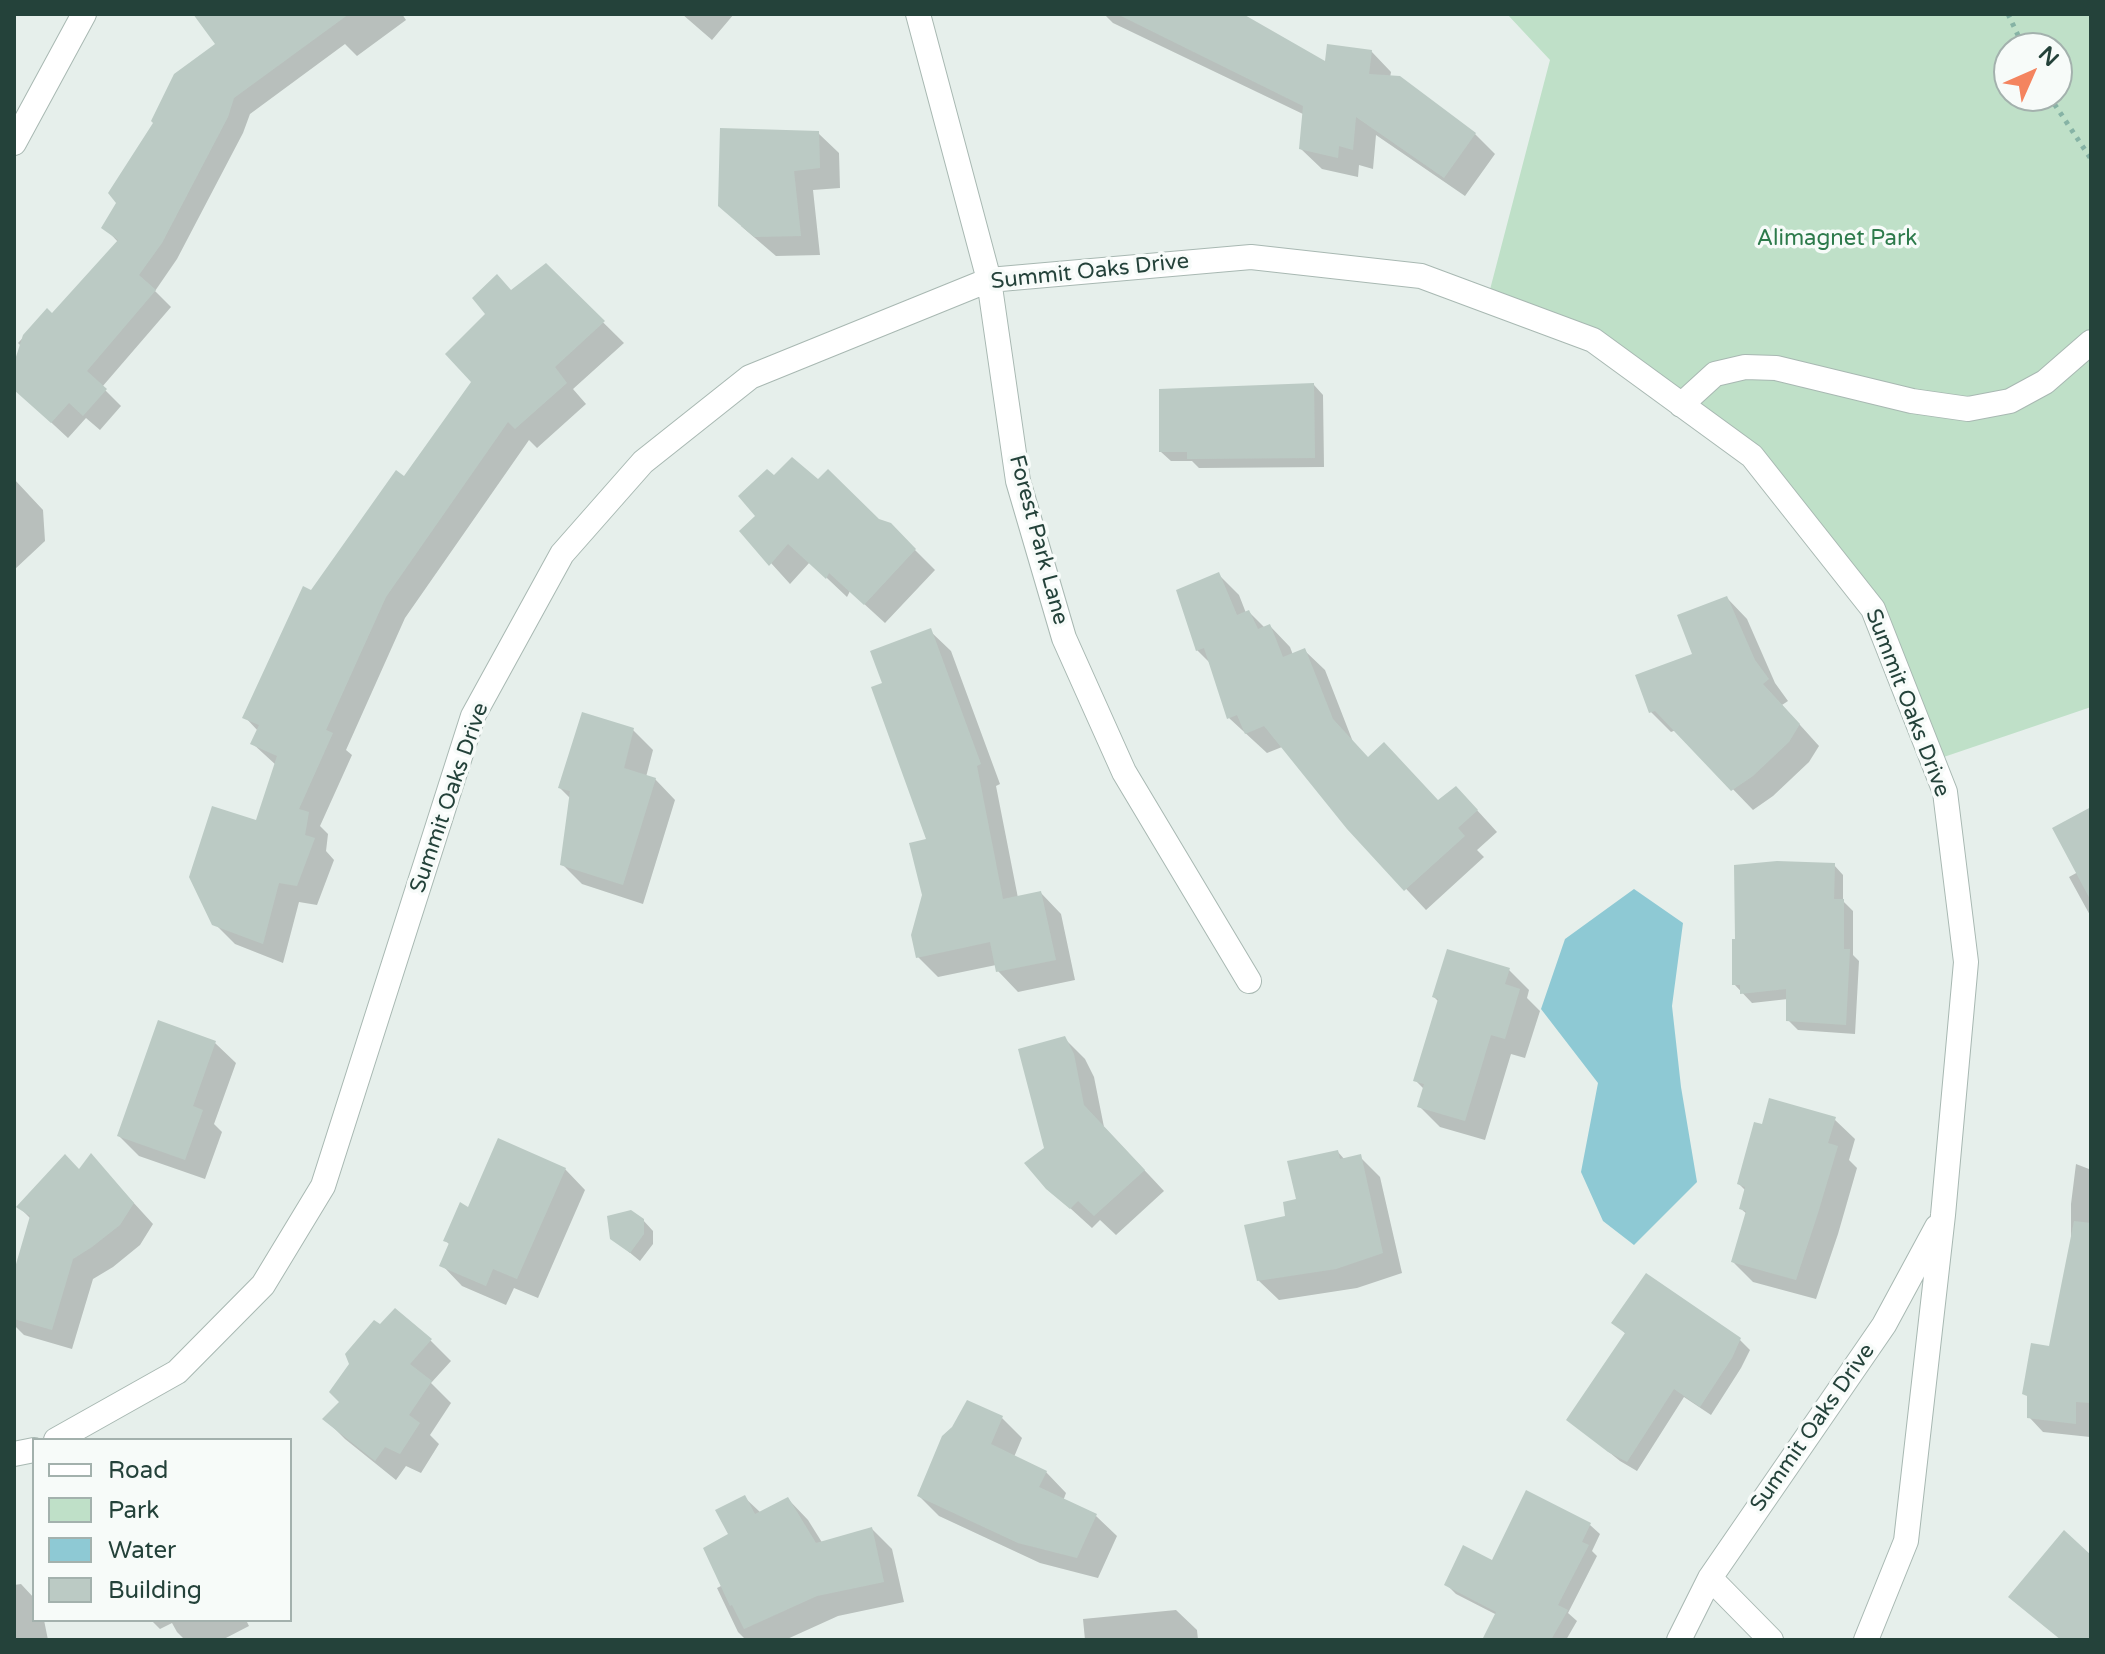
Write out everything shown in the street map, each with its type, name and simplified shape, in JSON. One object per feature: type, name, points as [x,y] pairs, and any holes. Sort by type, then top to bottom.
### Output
[{"type":"street","points":[[14,143],[84,14]]},
{"type":"street","name":"Forest Park Lane","points":[[918,14],[989,280],[1018,481],[1064,638],[1124,772],[1249,981]]},
{"type":"street","name":"Summit Oaks Drive","points":[[60,1438],[177,1372],[263,1285],[323,1186],[473,716],[562,554],[643,462],[750,377],[989,280],[1251,257],[1421,276],[1593,340],[1752,456],[1873,609],[1945,792],[1966,962],[1943,1215],[1906,1541],[1866,1640]]},
{"type":"street","points":[[1681,405],[1715,374],[1745,367],[1776,368],[1912,401],[1968,409],[2010,401],[2045,382],[2091,342]]},
{"type":"street","name":"Summit Oaks Drive","points":[[1679,1640],[1710,1578],[1884,1325],[1943,1215]]},
{"type":"street","points":[[1710,1578],[1771,1640]]},
{"type":"path","points":[[2060,112],[2091,159]]},
{"type":"green space","name":"Alimagnet Park","points":[[1507,14],[2091,14],[2091,707],[1932,761],[1873,609],[1752,456],[1593,340],[1487,301],[1550,60]]},
{"type":"water","points":[[1634,889],[1683,923],[1672,1006],[1681,1087],[1697,1182],[1634,1245],[1603,1221],[1581,1172],[1598,1083],[1541,1009],[1565,939]]},
{"type":"building","points":[[193,14],[349,14],[234,98],[228,117],[162,243],[139,275],[156,290],[87,371],[107,389],[83,416],[69,403],[51,423],[14,390],[14,363],[23,335],[47,308],[52,313],[118,240],[101,228],[116,203],[108,193],[153,123],[151,121],[174,74],[215,44]]},
{"type":"building","points":[[1117,14],[1243,14],[1325,61],[1327,44],[1372,50],[1369,74],[1400,76],[1476,133],[1444,178],[1356,117],[1353,150],[1339,146],[1338,158],[1299,149],[1303,106]]},
{"type":"building","points":[[720,128],[819,131],[820,168],[794,171],[801,236],[754,237],[718,206]]},
{"type":"building","points":[[546,263],[605,321],[555,367],[567,383],[515,429],[508,422],[386,597],[326,730],[333,733],[299,809],[309,812],[305,835],[315,838],[297,886],[279,883],[263,944],[212,925],[189,877],[212,806],[256,820],[277,756],[250,744],[259,725],[242,718],[303,586],[311,590],[396,470],[404,476],[471,382],[445,354],[485,314],[472,298],[497,274],[511,290]]},
{"type":"building","points":[[1314,383],[1315,458],[1187,459],[1187,452],[1159,452],[1159,389]]},
{"type":"building","points":[[792,457],[818,479],[828,469],[879,519],[891,523],[916,549],[864,605],[829,573],[826,579],[788,544],[769,566],[739,531],[755,516],[738,496],[767,469],[774,475]]},
{"type":"building","points":[[1219,572],[1237,615],[1249,610],[1258,629],[1270,624],[1283,657],[1305,648],[1333,719],[1368,757],[1384,742],[1438,800],[1456,786],[1478,810],[1458,828],[1465,836],[1404,891],[1347,829],[1264,726],[1245,734],[1237,715],[1227,719],[1204,648],[1196,651],[1176,590]]},
{"type":"building","points":[[1727,596],[1755,660],[1769,679],[1763,684],[1800,724],[1789,742],[1753,776],[1731,791],[1655,711],[1649,713],[1635,675],[1692,654],[1677,615]]},
{"type":"building","points":[[931,628],[981,764],[977,766],[1003,899],[1041,891],[1056,960],[996,972],[990,942],[916,958],[911,935],[922,895],[909,843],[926,839],[871,687],[882,683],[870,651]]},
{"type":"building","points":[[582,712],[634,728],[624,768],[656,778],[623,885],[560,865],[570,791],[558,788]]},
{"type":"building","points":[[2091,807],[2091,901],[2052,828]]},
{"type":"building","points":[[1777,861],[1835,863],[1834,899],[1844,899],[1844,949],[1850,949],[1846,1025],[1786,1021],[1786,989],[1740,994],[1740,985],[1732,985],[1734,865]]},
{"type":"building","points":[[1447,949],[1510,968],[1505,984],[1520,989],[1505,1039],[1491,1035],[1465,1121],[1417,1107],[1424,1084],[1413,1081],[1438,999],[1432,997]]},
{"type":"building","points":[[158,1020],[216,1041],[193,1106],[203,1110],[185,1160],[117,1136]]},
{"type":"building","points":[[1065,1036],[1074,1054],[1084,1105],[1145,1170],[1094,1216],[1078,1201],[1070,1209],[1046,1189],[1024,1163],[1044,1148],[1018,1049]]},
{"type":"building","points":[[1769,1098],[1836,1117],[1828,1143],[1838,1146],[1796,1280],[1731,1262],[1746,1211],[1739,1209],[1745,1187],[1737,1184],[1754,1122],[1762,1124]]},
{"type":"building","points":[[498,1138],[566,1168],[517,1279],[493,1269],[486,1286],[439,1266],[449,1243],[443,1241],[460,1202],[468,1207]]},
{"type":"building","points":[[1338,1150],[1340,1159],[1361,1154],[1383,1253],[1336,1269],[1257,1281],[1244,1225],[1285,1216],[1283,1202],[1296,1199],[1287,1161]]},
{"type":"building","points":[[91,1153],[134,1203],[120,1225],[73,1259],[52,1330],[14,1319],[14,1271],[30,1216],[16,1207],[65,1154],[79,1169]]},
{"type":"building","points":[[631,1210],[644,1219],[644,1234],[630,1253],[610,1239],[607,1216]]},
{"type":"building","points":[[2074,1221],[2091,1223],[2091,1403],[2076,1402],[2076,1424],[2027,1418],[2027,1396],[2022,1394],[2031,1343],[2049,1346]]},
{"type":"building","points":[[1646,1273],[1741,1338],[1732,1358],[1700,1407],[1674,1389],[1627,1462],[1608,1452],[1566,1420],[1625,1333],[1611,1323]]},
{"type":"building","points":[[395,1308],[432,1339],[410,1364],[432,1381],[409,1415],[420,1423],[400,1454],[385,1447],[375,1461],[322,1419],[339,1402],[329,1392],[349,1364],[345,1354],[374,1320],[380,1324]]},
{"type":"building","points":[[967,1400],[1003,1416],[991,1444],[1047,1471],[1039,1487],[1097,1514],[1077,1558],[1018,1543],[917,1496],[942,1436],[952,1427]]},
{"type":"building","points":[[1526,1490],[1591,1523],[1582,1542],[1589,1545],[1558,1605],[1568,1610],[1551,1640],[1482,1640],[1496,1612],[1444,1585],[1463,1545],[1492,1560]]},
{"type":"building","points":[[745,1495],[755,1514],[788,1497],[816,1543],[872,1527],[884,1582],[817,1596],[744,1629],[703,1548],[728,1534],[715,1510]]},
{"type":"building","points":[[2064,1530],[2091,1555],[2091,1640],[2061,1640],[2008,1597]]}]
